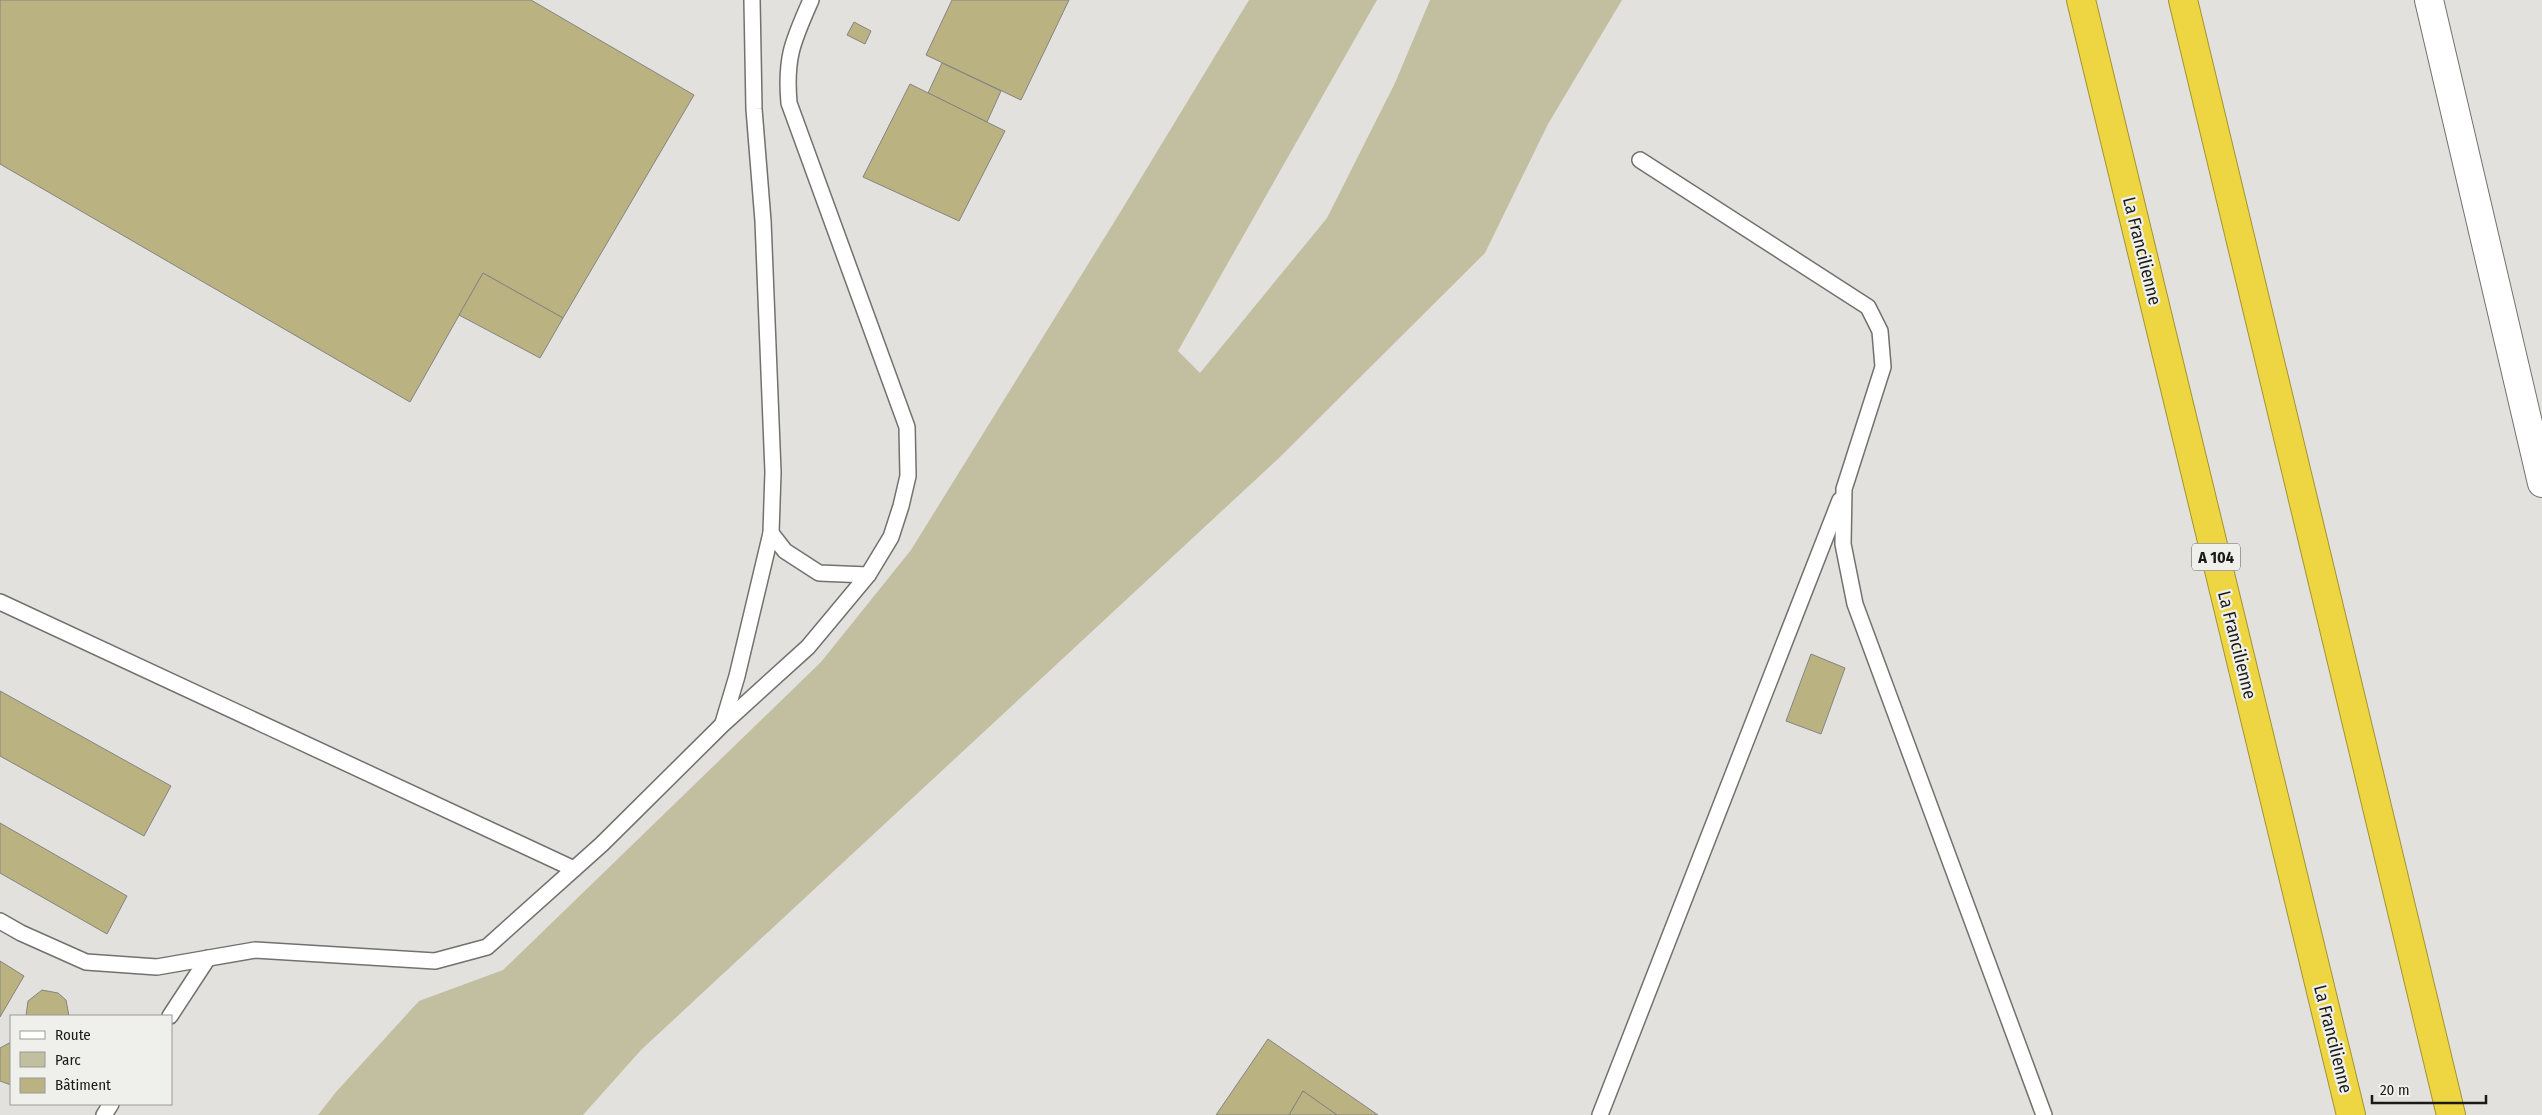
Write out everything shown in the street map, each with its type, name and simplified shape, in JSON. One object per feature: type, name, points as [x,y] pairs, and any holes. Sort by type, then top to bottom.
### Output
[{"type":"highway","name":"La Francilienne","points":[[2081,0],[2351,1115]]},
{"type":"highway","points":[[2183,0],[2451,1115]]},
{"type":"street","points":[[2429,0],[2542,483]]},
{"type":"lane","points":[[722,725],[738,676],[771,533],[773,472],[763,221],[754,109],[752,0]]},
{"type":"lane","points":[[0,921],[21,933],[86,962],[157,967],[255,950],[434,961],[487,947],[574,869],[722,725],[808,647],[868,575],[891,537],[902,506],[908,476],[907,427],[789,103],[787,75],[791,44],[811,0]]},
{"type":"lane","points":[[1600,1115],[1844,489],[1883,367],[1880,331],[1868,307],[1640,160]]},
{"type":"lane","points":[[1844,489],[1843,544],[1855,604],[2044,1115]]},
{"type":"lane","points":[[771,533],[785,551],[818,573],[868,575]]},
{"type":"lane","points":[[0,602],[574,869]]},
{"type":"lane","points":[[171,1015],[208,958]]},
{"type":"green space","points":[[1249,0],[1377,0],[1178,351],[1200,373],[1327,218],[1395,83],[1430,0],[1622,0],[1548,124],[1485,253],[1280,457],[641,1050],[583,1115],[318,1115],[336,1092],[419,1001],[503,970],[821,662],[911,550]]},
{"type":"building","points":[[0,0],[531,0],[694,95],[563,318],[483,273],[410,402],[0,164]]},
{"type":"building","points":[[952,0],[1069,0],[1021,100],[926,55]]},
{"type":"building","points":[[854,22],[871,31],[865,44],[847,35]]},
{"type":"building","points":[[942,63],[1001,91],[987,122],[928,93]]},
{"type":"building","points":[[910,84],[1005,131],[959,221],[863,177]]},
{"type":"building","points":[[483,273],[563,318],[540,358],[459,315]]},
{"type":"building","points":[[1811,654],[1845,668],[1821,734],[1786,721]]},
{"type":"building","points":[[0,691],[171,786],[144,836],[0,756]]},
{"type":"building","points":[[0,823],[127,896],[107,934],[0,873]]},
{"type":"building","points":[[0,961],[24,976],[0,1017]]},
{"type":"building","points":[[42,990],[58,993],[66,1000],[69,1015],[26,1015],[28,1001]]},
{"type":"building","points":[[1268,1039],[1378,1115],[1337,1115],[1303,1091],[1289,1115],[1216,1115]]},
{"type":"building","points":[[10,1043],[10,1085],[0,1081],[0,1048]]},
{"type":"building","points":[[1303,1091],[1337,1115],[1289,1115]]}]
